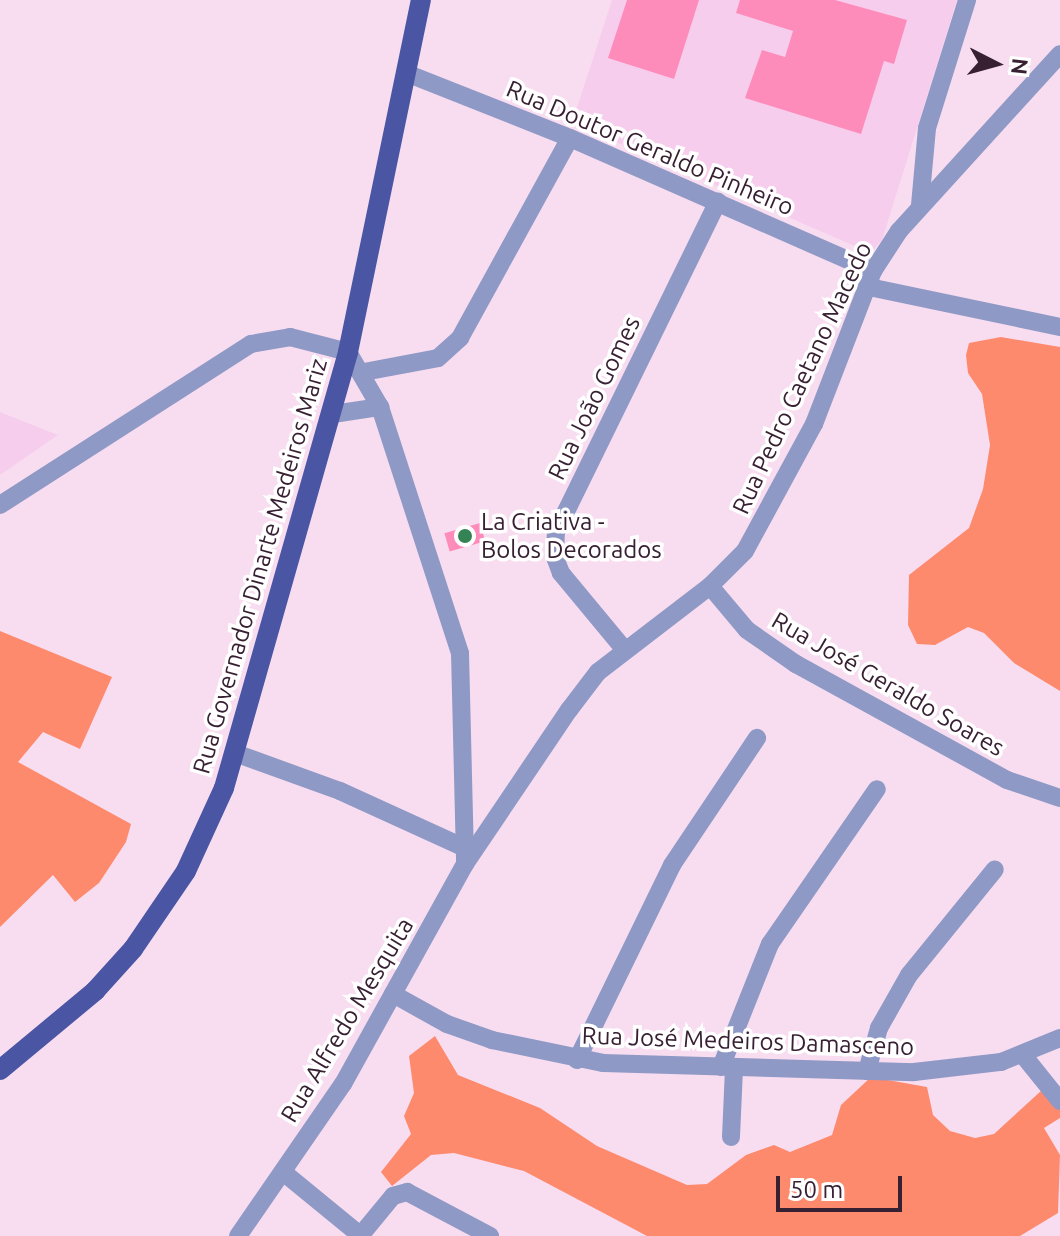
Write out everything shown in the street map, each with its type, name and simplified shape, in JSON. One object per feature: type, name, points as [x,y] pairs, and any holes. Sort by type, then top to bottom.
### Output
[{"type":"main road","name":"Rua Governador Dinarte Medeiros Mariz","points":[[0,1070],[95,991],[133,949],[186,871],[235,753],[333,414],[421,0]]},
{"type":"street","points":[[920,205],[927,128],[967,0]]},
{"type":"street","name":"Rua Pedro Caetano Macedo","points":[[464,856],[569,710],[624,649],[710,586],[745,551],[764,522],[844,355],[871,279],[920,205],[975,151],[1060,54]]},
{"type":"street","name":"Rua Doutor Geraldo Pinheiro","points":[[406,73],[570,138],[718,202],[871,279],[1060,327]]},
{"type":"street","points":[[364,372],[438,358],[460,338],[570,138]]},
{"type":"street","name":"Rua João Gomes","points":[[624,649],[561,573],[555,557],[556,532],[718,202]]},
{"type":"street","points":[[0,505],[251,344],[290,337],[348,352],[364,372],[380,407],[460,653],[464,856],[340,791],[235,753]]},
{"type":"street","points":[[333,414],[380,407]]},
{"type":"street","name":"Rua José Geraldo Soares","points":[[710,586],[747,630],[796,664],[1007,780],[1060,798]]},
{"type":"street","points":[[577,1060],[672,865],[757,738]]},
{"type":"street","points":[[731,1137],[727,1067],[770,944],[877,789]]},
{"type":"street","name":"Rua Alfredo Mesquita","points":[[238,1236],[343,1084],[464,856]]},
{"type":"street","points":[[867,1071],[879,1028],[909,975],[995,869]]},
{"type":"street","name":"Rua José Medeiros Damasceno","points":[[393,994],[447,1024],[492,1040],[577,1060],[867,1071],[958,1070],[1023,1055],[1060,1038]]},
{"type":"street","points":[[1023,1055],[1060,1101]]},
{"type":"street","points":[[283,1172],[360,1236],[393,1196],[407,1192],[490,1236]]},
{"type":"shaded area","points":[[612,0],[957,0],[882,240],[873,250],[859,248],[572,123]]},
{"type":"shaded area","points":[[1001,337],[1060,347],[1060,691],[1014,663],[984,633],[968,627],[935,645],[917,644],[908,625],[909,575],[969,528],[983,489],[990,445],[982,394],[968,373],[966,355],[969,343]]},
{"type":"shaded area","points":[[0,412],[58,435],[0,475]]},
{"type":"shaded area","points":[[0,631],[112,677],[80,749],[43,732],[18,762],[131,824],[126,842],[99,883],[75,902],[53,875],[0,927]]},
{"type":"shaded area","points":[[435,1036],[458,1075],[540,1108],[597,1146],[687,1185],[707,1184],[746,1155],[774,1145],[790,1152],[832,1135],[841,1105],[871,1077],[927,1087],[933,1115],[950,1131],[975,1138],[994,1134],[1041,1091],[1060,1110],[1060,1118],[1044,1128],[1060,1155],[1058,1213],[1020,1236],[647,1236],[524,1171],[454,1153],[431,1155],[392,1186],[381,1172],[411,1134],[404,1116],[414,1093],[409,1056]]},
{"type":"building","points":[[627,0],[699,0],[674,79],[608,58]]},
{"type":"building","points":[[740,0],[835,0],[907,20],[894,64],[884,61],[861,134],[745,98],[762,50],[785,57],[793,31],[736,13]]},
{"type":"building","name":"La Criativa - Bolos Decorados","points":[[480,523],[485,541],[450,551],[444,533]]},
{"type":"place","name":"La Criativa - Bolos Decorados","points":[[465,536]]}]
